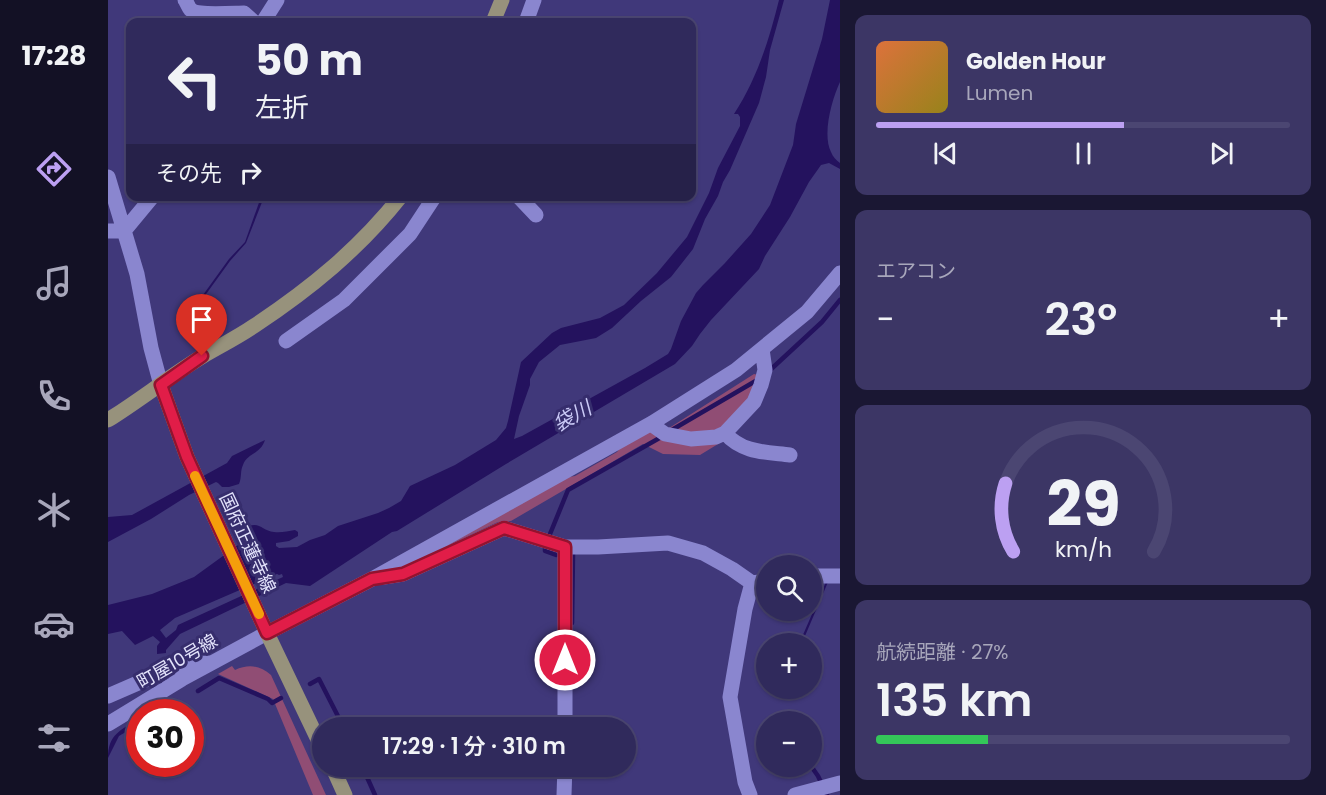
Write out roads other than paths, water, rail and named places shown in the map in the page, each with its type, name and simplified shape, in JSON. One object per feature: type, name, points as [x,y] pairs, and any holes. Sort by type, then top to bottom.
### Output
[{"type":"main road","points":[[495,18],[502,0]]},
{"type":"main road","points":[[108,420],[202,356],[253,327],[324,276],[354,248],[397,201]]},
{"type":"main road","name":"国府正蓮寺線","points":[[161,385],[191,467],[312,727]]},
{"type":"main road","points":[[337,777],[345,795]]},
{"type":"street","points":[[185,0],[189,9],[193,11],[244,13],[250,18]]},
{"type":"street","points":[[266,18],[277,0]]},
{"type":"street","points":[[527,18],[534,0]]},
{"type":"street","points":[[108,177],[137,274],[151,348],[161,385]]},
{"type":"street","points":[[124,231],[149,201]]},
{"type":"street","points":[[286,341],[344,300],[410,234],[432,201]]},
{"type":"street","points":[[523,201],[536,215]]},
{"type":"street","points":[[108,231],[124,231]]},
{"type":"street","name":"町屋10号線","points":[[108,724],[210,663],[372,579],[651,424],[736,370],[807,312],[840,273]]},
{"type":"street","points":[[651,424],[665,434],[691,439],[716,437],[725,433],[754,402],[765,370],[762,349]]},
{"type":"street","points":[[725,433],[733,442],[748,449],[790,455]]},
{"type":"street","points":[[372,579],[403,574],[504,528],[565,547],[668,543],[703,553],[756,581]]},
{"type":"street","points":[[565,547],[565,717]]},
{"type":"street","points":[[822,576],[840,576]]},
{"type":"street","points":[[750,795],[745,782],[730,697],[745,609],[756,588]]},
{"type":"street","points":[[108,696],[184,663],[210,663]]},
{"type":"street","points":[[564,777],[564,795]]},
{"type":"street","points":[[795,795],[840,783]]},
{"type":"water","name":"袋川","points":[[779,0],[784,0],[770,50],[759,103],[693,249],[671,277],[612,328],[596,338],[560,345],[539,362],[530,379],[514,439],[668,354],[681,321],[696,293],[751,234],[770,205],[793,145],[796,124],[822,39],[830,0],[840,0],[840,82],[831,107],[827,136],[828,145],[840,163],[840,169],[829,163],[821,165],[759,269],[711,320],[675,364],[392,532],[310,586],[286,583],[180,634],[166,653],[157,654],[157,646],[160,642],[153,636],[135,645],[122,631],[108,634],[108,605],[152,594],[194,577],[245,540],[249,526],[256,525],[277,532],[295,530],[298,536],[289,541],[276,543],[276,546],[279,548],[297,547],[325,535],[338,526],[389,508],[401,501],[410,486],[455,465],[496,440],[506,428],[521,362],[552,333],[561,328],[600,318],[624,305],[657,273],[687,237],[740,126],[740,117],[734,114],[756,73]],"holes":[[[282,574],[283,577],[178,625],[176,630],[166,638],[160,630],[175,618]]]},
{"type":"water","points":[[260,201],[262,201],[246,243],[230,261],[183,326],[179,321],[190,313],[229,259],[245,242]]},
{"type":"water","points":[[265,440],[260,449],[245,461],[239,484],[222,487],[216,482],[108,542],[108,517],[132,515],[227,463],[232,456]]},
{"type":"water","points":[[826,582],[828,582],[822,596]]},
{"type":"water","points":[[809,621],[811,621],[806,633],[804,633]]},
{"type":"water","points":[[126,727],[126,732],[119,736],[108,758],[110,743]]},
{"type":"waterway","points":[[768,372],[822,322],[840,300]]},
{"type":"waterway","points":[[670,431],[759,379]]},
{"type":"waterway","points":[[550,534],[568,490],[663,436]]},
{"type":"waterway","points":[[545,549],[556,555]]},
{"type":"waterway","points":[[572,623],[573,554]]},
{"type":"waterway","points":[[198,691],[219,678],[268,699],[272,703],[281,698]]},
{"type":"waterway","points":[[310,684],[319,679],[338,717]]},
{"type":"waterway","points":[[367,777],[375,795]]},
{"type":"waterway","points":[[818,777],[827,795]]}]
